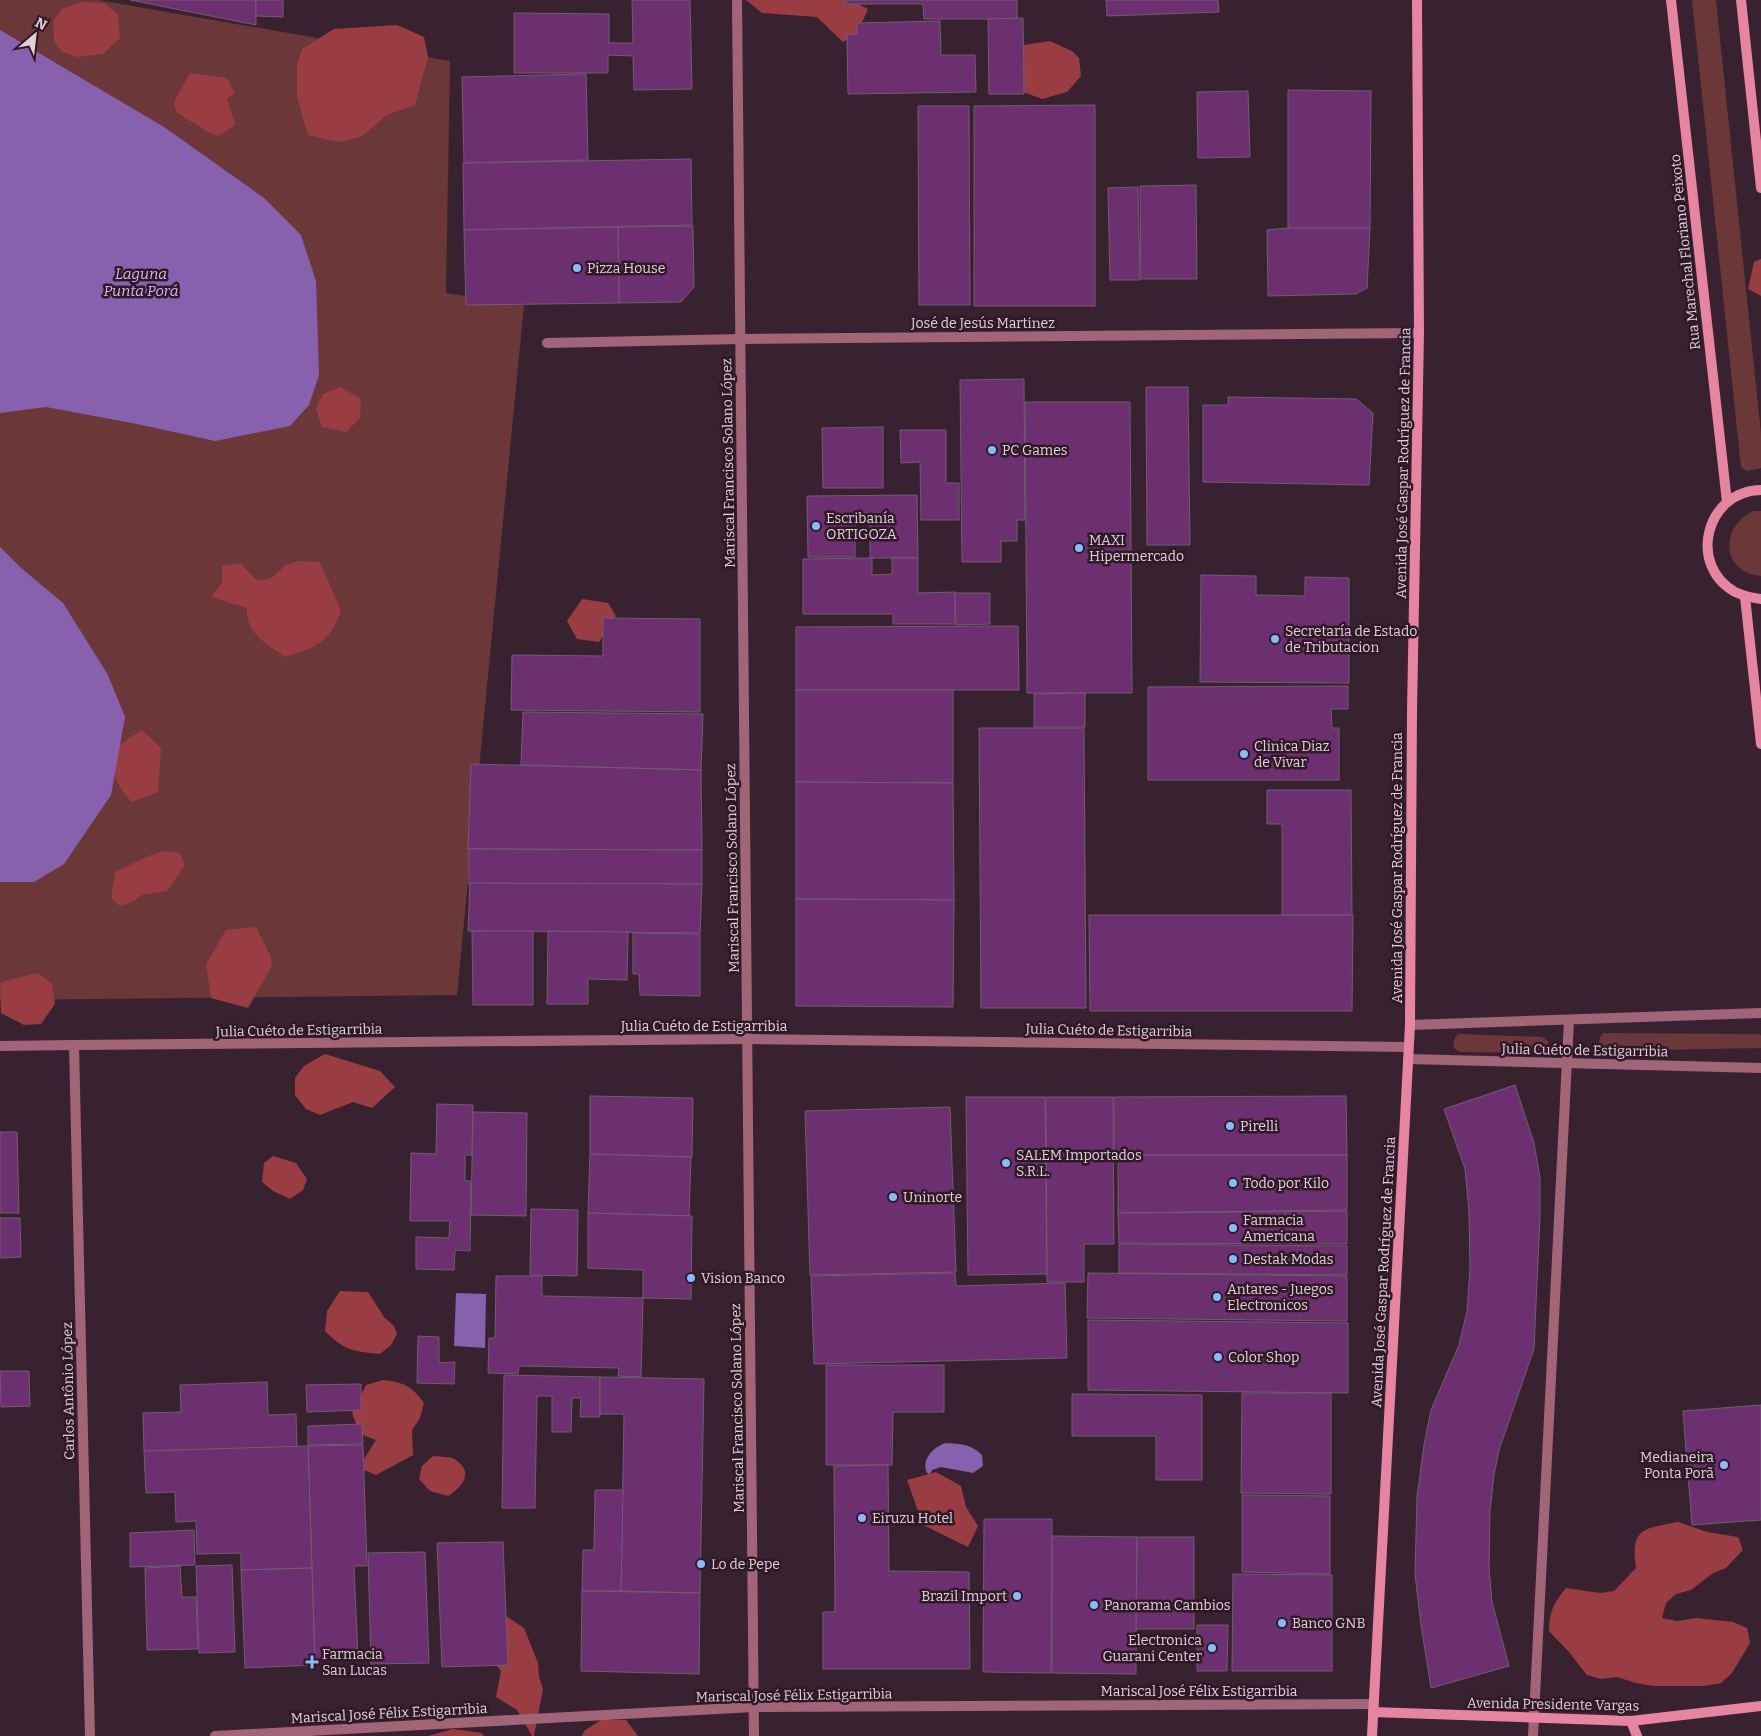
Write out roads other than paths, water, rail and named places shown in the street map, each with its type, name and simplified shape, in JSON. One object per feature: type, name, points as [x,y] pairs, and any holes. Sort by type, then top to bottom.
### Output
[{"type":"main road","name":"Avenida José Gaspar Rodríguez de Francia","points":[[1372,1736],[1410,1025],[1412,701],[1419,333],[1417,0]]},
{"type":"main road","name":"Rua Marechal Floriano Peixoto","points":[[1671,0],[1727,502]]},
{"type":"main road","points":[[1740,0],[1761,188]]},
{"type":"main road","points":[[1761,490],[1738,495],[1727,502],[1712,522],[1708,535],[1708,548],[1712,565],[1721,580],[1733,591],[1745,597],[1761,599]]},
{"type":"main road","points":[[1745,597],[1761,744]]},
{"type":"main road","name":"Avenida Presidente Vargas","points":[[1374,1708],[1534,1718],[1631,1721],[1761,1706]]},
{"type":"main road","points":[[1631,1721],[1637,1736]]},
{"type":"street","name":"Mariscal Francisco Solano López","points":[[737,0],[754,1736]]},
{"type":"street","name":"José de Jesús Martinez","points":[[547,343],[741,339],[1419,333]]},
{"type":"street","name":"Julia Cuéto de Estigarribia","points":[[1410,1025],[1761,1013]]},
{"type":"street","points":[[1533,1736],[1569,1020]]},
{"type":"street","name":"Julia Cuéto de Estigarribia","points":[[0,1046],[746,1039],[1408,1047]]},
{"type":"street","name":"Carlos Antônio López","points":[[74,1046],[90,1736]]},
{"type":"street","name":"Julia Cuéto de Estigarribia","points":[[1408,1059],[1761,1068]]},
{"type":"street","name":"Mariscal José Félix Estigarribia","points":[[215,1736],[754,1707],[1374,1708]]},
{"type":"water","name":"Laguna Punta Porá","points":[[0,30],[164,127],[264,198],[301,235],[316,281],[319,375],[309,405],[290,426],[215,441],[46,407],[0,413]]},
{"type":"water","points":[[0,547],[20,567],[63,603],[108,675],[125,717],[111,795],[64,864],[34,882],[0,882]]},
{"type":"water","points":[[456,1293],[486,1294],[485,1348],[454,1346]]},
{"type":"water","points":[[945,1443],[961,1444],[974,1449],[982,1455],[983,1466],[973,1473],[941,1467],[932,1470],[930,1474],[927,1473],[926,1463],[929,1455]]},
{"type":"place","name":"Pizza House","points":[[577,268]]},
{"type":"place","name":"PC Games","points":[[992,450]]},
{"type":"place","name":"Escribanía ORTIGOZA","points":[[816,526]]},
{"type":"place","name":"MAXI Hipermercado","points":[[1079,548]]},
{"type":"place","name":"Secretaría de Estado de Tributacion","points":[[1275,639]]},
{"type":"place","name":"Clinica Diaz de Vivar","points":[[1244,754]]},
{"type":"place","name":"Pirelli","points":[[1230,1126]]},
{"type":"place","name":"SALEM Importados S.R.L.","points":[[1006,1163]]},
{"type":"place","name":"Todo por Kilo","points":[[1233,1183]]},
{"type":"place","name":"Uninorte","points":[[893,1197]]},
{"type":"place","name":"Farmacia Americana","points":[[1233,1228]]},
{"type":"place","name":"Destak Modas","points":[[1233,1259]]},
{"type":"place","name":"Vision Banco","points":[[691,1278]]},
{"type":"place","name":"Antares - Juegos Electronicos","points":[[1217,1297]]},
{"type":"place","name":"Color Shop","points":[[1218,1357]]},
{"type":"place","name":"Medianeira Ponta Porã","points":[[1724,1465]]},
{"type":"place","name":"Eiruzu Hotel","points":[[862,1518]]},
{"type":"place","name":"Lo de Pepe","points":[[701,1564]]},
{"type":"place","name":"Brazil Import","points":[[1017,1596]]},
{"type":"place","name":"Panorama Cambios","points":[[1094,1605]]},
{"type":"place","name":"Banco GNB","points":[[1282,1623]]},
{"type":"place","name":"Electronica Guarani Center","points":[[1212,1648]]},
{"type":"place","name":"Farmacia San Lucas","points":[[312,1662]]}]
